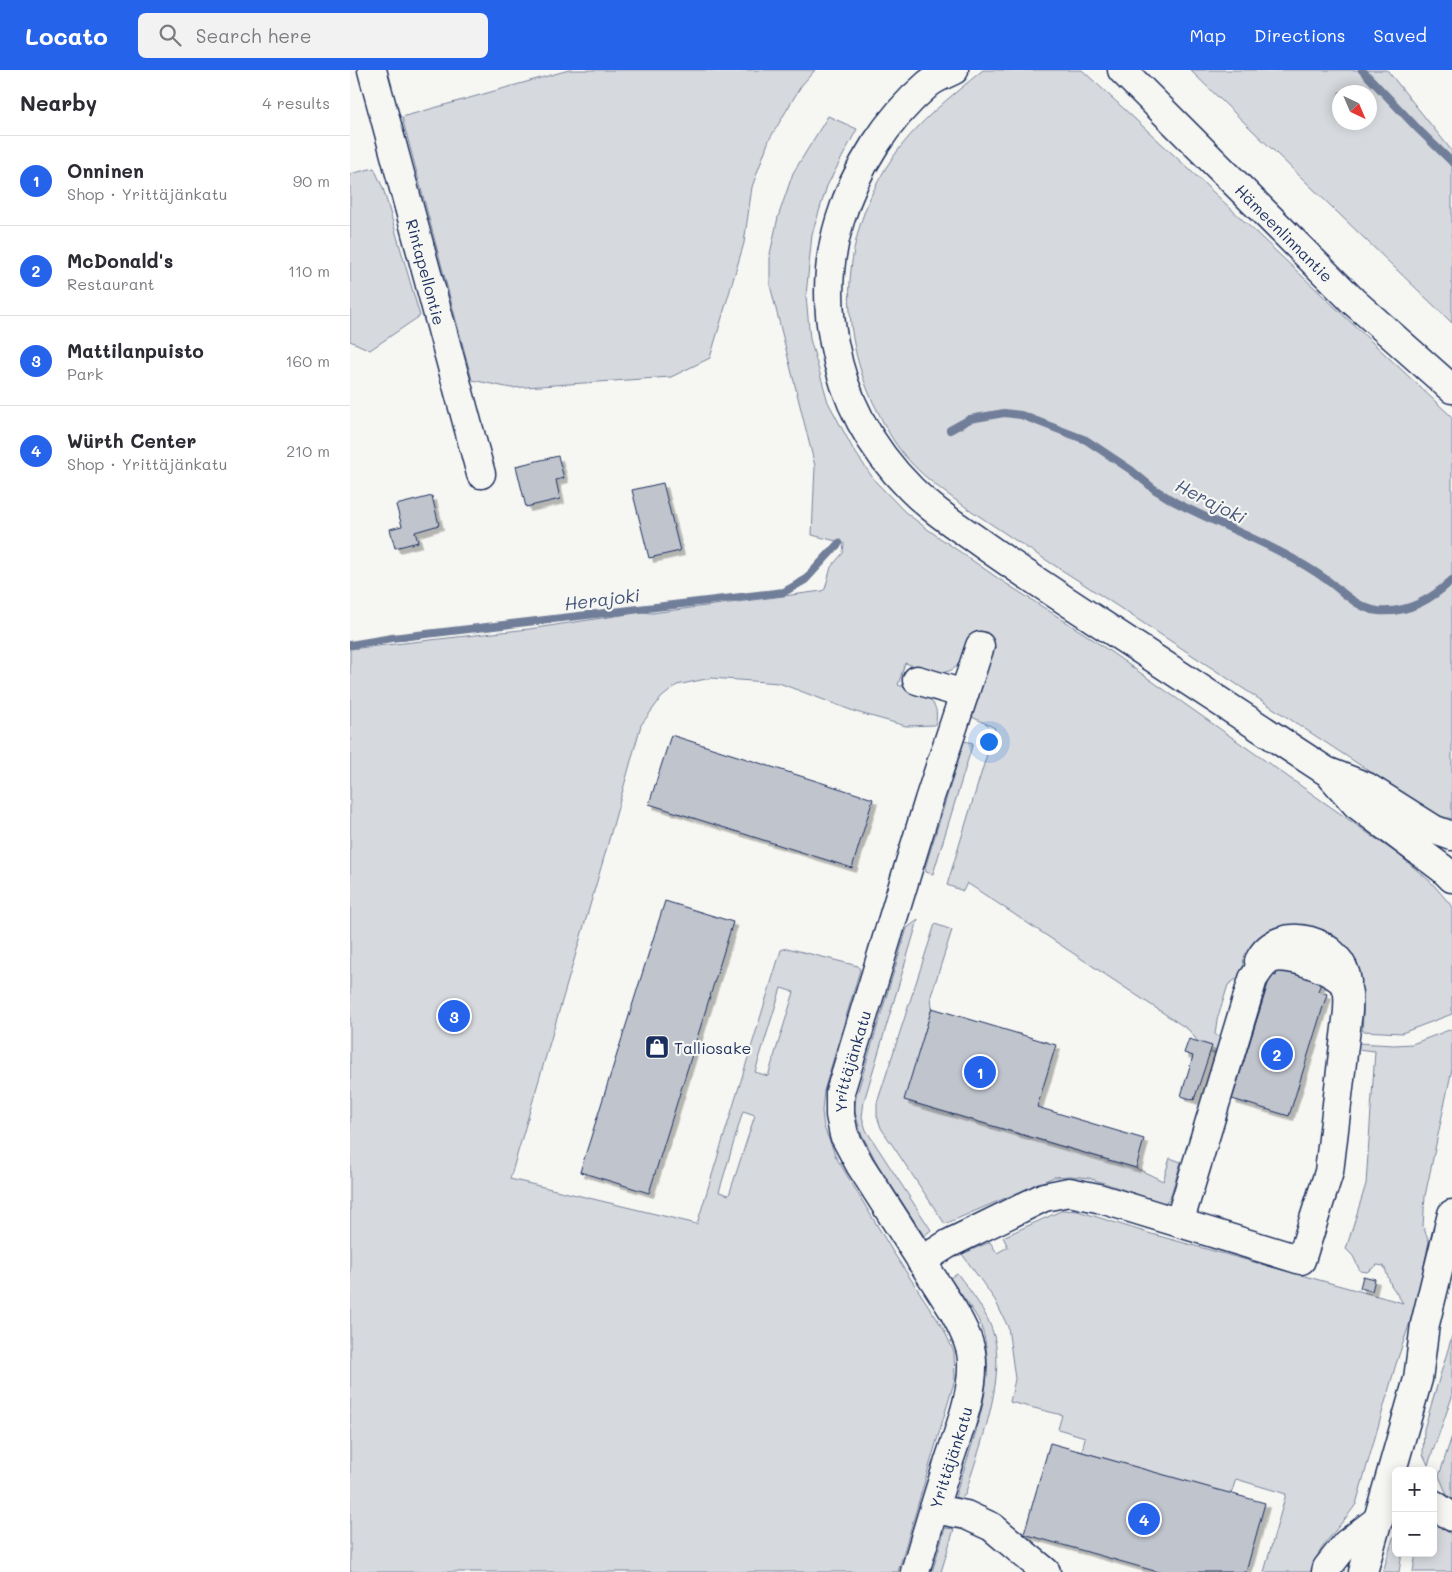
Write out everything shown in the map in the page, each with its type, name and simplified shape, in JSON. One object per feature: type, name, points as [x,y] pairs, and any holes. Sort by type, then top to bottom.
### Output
[{"type":"street","name":"Rintapellontie","points":[[372,70],[481,474]]},
{"type":"street","points":[[954,70],[932,76],[881,136],[862,164],[842,210],[833,250],[829,301],[830,325],[836,356],[849,398],[873,444],[912,490],[967,534],[1023,573],[1326,770],[1367,787],[1435,830],[1452,836]]},
{"type":"street","name":"Hämeenlinnantie","points":[[1122,70],[1353,301],[1452,388]]},
{"type":"street","name":"Yrittäjänkatu","points":[[915,1572],[961,1424],[972,1371],[970,1351],[953,1310],[860,1165],[844,1135],[840,1115],[840,1092],[924,818],[980,646]]},
{"type":"street","points":[[917,680],[964,694]]},
{"type":"street","points":[[1326,770],[1356,804],[1452,878]]},
{"type":"street","points":[[921,1261],[948,1244],[1017,1210],[1044,1198],[1069,1192],[1098,1198],[1179,1223],[1300,1260],[1329,1172],[1346,1036],[1348,993],[1346,974],[1336,957],[1318,944],[1294,937],[1282,940],[1270,947],[1260,959],[1179,1223]]},
{"type":"street","points":[[1397,1467],[1418,1379],[1424,1324],[1452,1214]]},
{"type":"street","points":[[1418,1379],[1443,1324],[1452,1293]]},
{"type":"street","points":[[1363,1572],[1379,1519],[1392,1489]]},
{"type":"street","points":[[1437,1507],[1452,1517]]},
{"type":"street","points":[[934,1509],[966,1515],[992,1527],[1046,1572]]},
{"type":"street","points":[[1326,1572],[1327,1568],[1346,1544],[1379,1519]]},
{"type":"shaded area","points":[[569,70],[815,70],[801,86],[769,140],[752,187],[744,243],[710,358],[671,377],[511,388],[472,380],[402,117]]},
{"type":"shaded area","points":[[983,70],[1082,70],[1452,417],[1452,819],[1437,815],[1421,805],[964,506],[923,474],[905,456],[893,440],[864,380],[855,348],[850,316],[850,283],[854,251],[862,219],[874,189],[900,147],[922,123]]},
{"type":"shaded area","points":[[1190,70],[1387,70],[1452,151],[1452,323]]},
{"type":"shaded area","points":[[828,116],[857,129],[827,186],[812,234],[806,296],[810,339],[828,402],[853,449],[875,481],[905,512],[930,531],[999,579],[1088,636],[1399,855],[1431,882],[1452,908],[1452,1014],[1402,1033],[1362,1031],[1363,1009],[1359,980],[1346,951],[1244,973],[1228,985],[1217,1020],[1215,1034],[1222,1040],[1217,1053],[1209,1053],[1211,1046],[1198,1042],[1189,1030],[967,883],[963,891],[947,885],[995,728],[972,717],[995,647],[969,637],[959,663],[948,671],[934,672],[905,663],[898,685],[914,690],[932,702],[936,708],[935,725],[906,726],[856,712],[779,683],[711,678],[677,685],[661,698],[641,725],[510,1179],[697,1224],[781,950],[787,948],[858,966],[860,970],[824,1091],[822,1111],[824,1127],[836,1157],[893,1252],[943,1328],[954,1352],[955,1379],[898,1572],[350,1572],[350,649],[529,629],[642,612],[652,613],[822,591],[825,589],[831,567],[843,553],[844,543],[812,535],[815,466],[770,285],[770,254],[778,217],[793,173]],"holes":[[[781,988],[794,992],[768,1076],[755,1072]],[[743,1111],[755,1115],[729,1195],[719,1192]]]},
{"type":"shaded area","points":[[374,168],[383,188],[420,316],[370,350],[350,341],[350,174]]},
{"type":"shaded area","points":[[964,741],[973,743],[933,874],[926,872],[925,868]]},
{"type":"shaded area","points":[[918,920],[864,1101],[862,1117],[866,1130],[931,1230],[924,1236],[878,1165],[861,1133],[854,1109],[907,928]]},
{"type":"shaded area","points":[[935,924],[952,930],[931,996],[932,1008],[905,1100],[1136,1168],[1163,1181],[1170,1158],[1181,1162],[1169,1201],[1163,1203],[1089,1178],[1054,1177],[945,1224],[881,1128],[877,1116],[877,1103]]},
{"type":"shaded area","points":[[1449,1030],[1452,1031],[1452,1069],[1425,1196],[1423,1226],[1429,1241],[1420,1286],[1356,1504],[1324,1545],[1314,1562],[1311,1572],[1264,1572],[1286,1494],[1236,1479],[1231,1494],[1082,1452],[1085,1437],[1058,1429],[1062,1415],[1010,1402],[1015,1379],[1008,1327],[995,1300],[962,1254],[990,1242],[997,1253],[1008,1247],[1003,1237],[1063,1210],[1078,1211],[1148,1233],[1403,1303],[1391,1285],[1384,1266],[1377,1265],[1367,1272],[1360,1271],[1353,1256],[1346,1249],[1366,1184],[1375,1051],[1356,1049],[1358,1043],[1412,1044]]},
{"type":"shaded area","points":[[957,1273],[988,1319],[994,1336],[997,1354],[994,1394],[989,1416],[965,1495],[960,1499],[955,1497],[982,1408],[987,1361],[985,1339],[978,1319],[950,1278]]},
{"type":"shaded area","points":[[1452,1336],[1452,1397],[1428,1465],[1423,1454],[1424,1429]]},
{"type":"shaded area","points":[[1452,1436],[1452,1499],[1448,1497],[1439,1476]]},
{"type":"shaded area","points":[[1437,1526],[1452,1535],[1452,1572],[1413,1572],[1415,1557],[1437,1557]]},
{"type":"shaded area","points":[[945,1528],[954,1529],[941,1572],[932,1572]]},
{"type":"shaded area","points":[[1392,1541],[1392,1557],[1401,1557],[1399,1572],[1383,1572]]},
{"type":"building","points":[[558,456],[564,478],[556,480],[560,499],[526,507],[516,466]]},
{"type":"building","points":[[663,483],[680,551],[649,558],[632,490]]},
{"type":"building","points":[[432,496],[439,525],[415,532],[418,542],[395,548],[390,529],[402,526],[396,505]]},
{"type":"building","points":[[671,735],[873,799],[852,868],[649,804]]},
{"type":"building","name":"Talliosake","points":[[665,901],[733,922],[649,1193],[580,1172]]},
{"type":"building","points":[[1278,967],[1322,981],[1318,991],[1327,994],[1289,1116],[1232,1099],[1271,974],[1276,976]]},
{"type":"building","points":[[932,1008],[1056,1045],[1037,1107],[1144,1139],[1136,1168],[904,1100]]},
{"type":"building","points":[[1189,1039],[1212,1046],[1194,1100],[1181,1096],[1193,1056],[1184,1053]]},
{"type":"building","points":[[1363,1276],[1375,1279],[1372,1291],[1360,1288]]},
{"type":"building","points":[[1050,1443],[1265,1503],[1246,1572],[1158,1572],[1024,1534]]},
{"type":"waterway","points":[[1362,70],[1452,162]]},
{"type":"waterway","name":"Herajoki","points":[[950,430],[970,419],[1004,413],[1021,415],[1086,440],[1175,502],[1252,538],[1309,568],[1363,607],[1378,611],[1409,608],[1428,599],[1452,580]]},
{"type":"waterway","name":"Herajoki","points":[[350,645],[392,638],[784,592],[805,580],[839,543]]},
{"type":"place","name":"Mattilanpuisto","points":[[454,1016]]},
{"type":"place","name":"Talliosake","points":[[657,1047]]},
{"type":"place","name":"McDonald's","points":[[1277,1054]]},
{"type":"place","name":"Onninen","points":[[980,1072]]},
{"type":"place","name":"Würth Center","points":[[1144,1519]]}]
